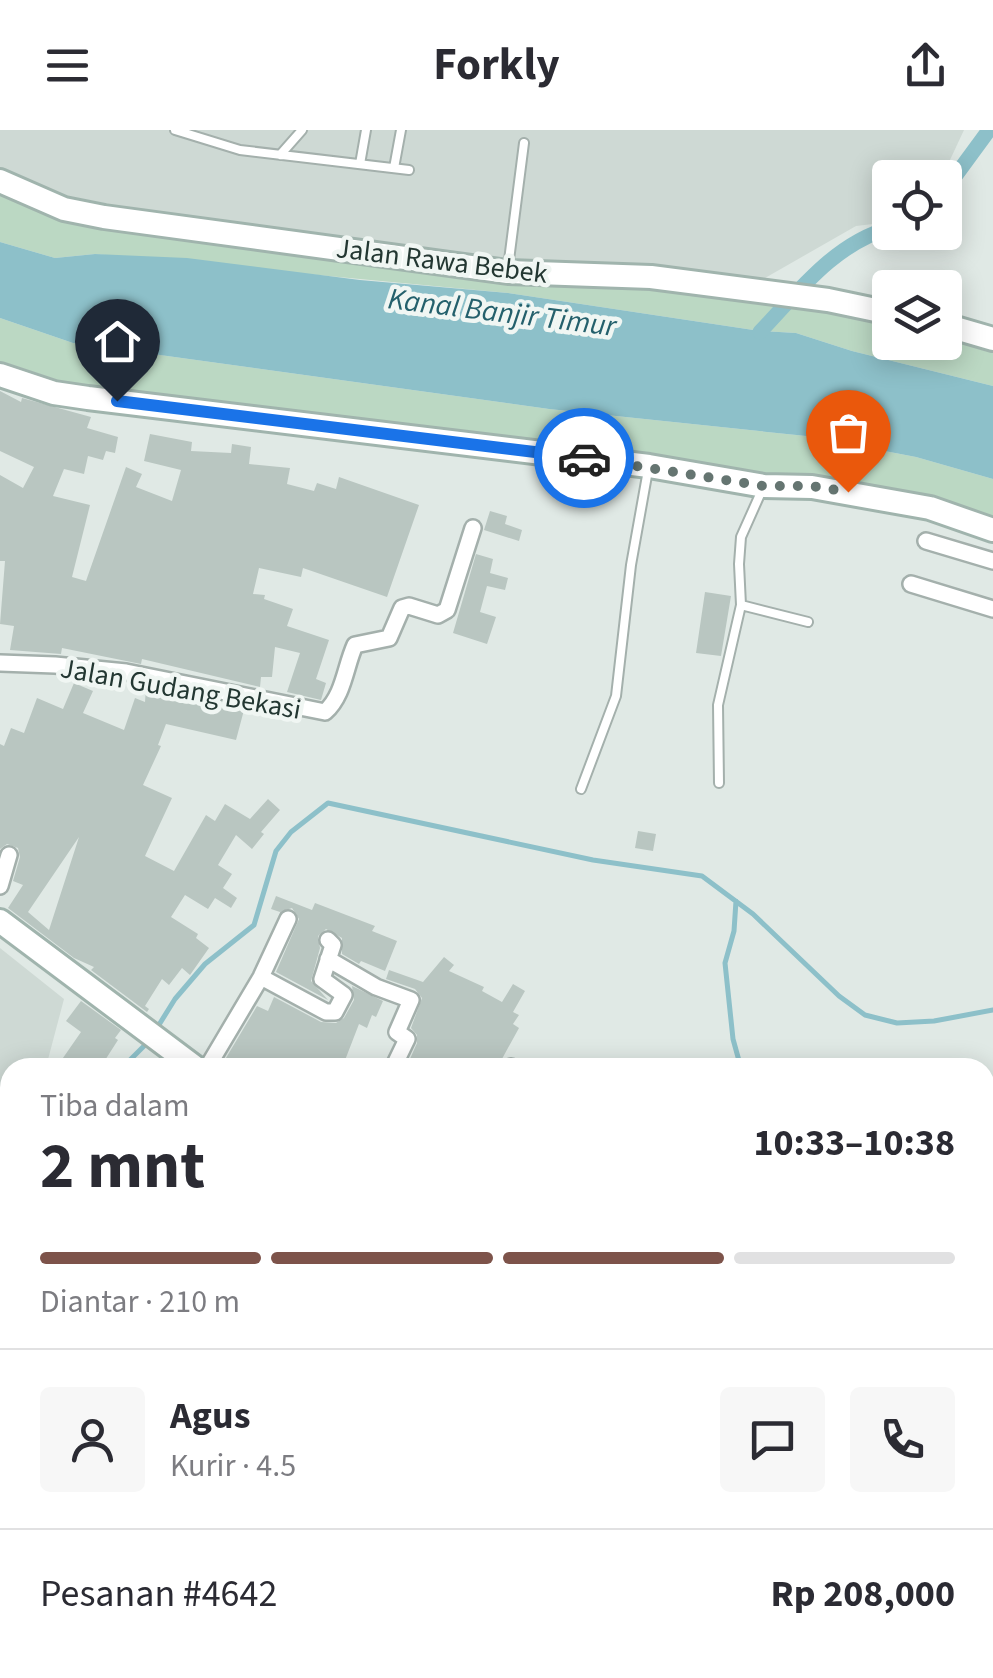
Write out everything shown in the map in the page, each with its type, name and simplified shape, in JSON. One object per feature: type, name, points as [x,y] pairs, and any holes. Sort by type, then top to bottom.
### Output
[{"type":"street","name":"Jalan Rawa Bebek","points":[[0,181],[64,209],[104,216],[508,272],[651,278],[872,309]]},
{"type":"street","points":[[962,330],[993,339]]},
{"type":"street","points":[[0,376],[54,393],[88,398],[649,466],[764,486],[812,486],[930,508],[993,530]]},
{"type":"street","name":"Jalan Gudang Bekasi","points":[[0,664],[126,672],[325,712],[340,689],[355,645],[390,638],[402,608],[408,606],[438,615],[447,610],[473,528]]},
{"type":"street","points":[[926,542],[993,562]]},
{"type":"street","points":[[912,584],[993,609]]},
{"type":"street","points":[[0,886],[9,855]]},
{"type":"street","points":[[214,1058],[261,977],[288,919]]},
{"type":"street","points":[[0,921],[183,1058]]},
{"type":"street","points":[[261,977],[332,1014],[344,996],[322,979],[333,945],[328,940]]},
{"type":"street","points":[[328,959],[376,988],[412,1000],[397,1032],[407,1039],[398,1058]]},
{"type":"lane","points":[[174,130],[240,150],[409,170]]},
{"type":"lane","points":[[280,154],[302,130]]},
{"type":"lane","points":[[360,164],[366,130]]},
{"type":"lane","points":[[394,168],[401,130]]},
{"type":"lane","points":[[508,272],[524,144]]},
{"type":"lane","points":[[581,789],[616,696],[629,577],[649,466]]},
{"type":"lane","points":[[718,783],[718,705],[742,605],[738,564],[741,537],[764,486]]},
{"type":"lane","points":[[742,605],[808,622]]},
{"type":"shaded area","points":[[0,130],[964,130],[950,160],[872,160],[872,224],[856,226],[744,290],[162,225],[0,181]]},
{"type":"shaded area","points":[[0,948],[64,999],[48,1058],[0,1058]]},
{"type":"green space","points":[[0,181],[64,209],[872,311],[872,356],[796,333],[508,293],[95,254],[55,258],[0,242]]},
{"type":"green space","points":[[0,318],[73,343],[549,409],[806,436],[916,457],[993,479],[993,531],[897,501],[0,375]]},
{"type":"green space","points":[[962,330],[993,339],[993,386],[888,360],[962,360]]},
{"type":"water","name":"Kanal Banjir Timur","points":[[0,242],[55,258],[95,254],[187,258],[360,280],[508,293],[796,333],[872,356],[872,360],[888,360],[993,386],[993,479],[916,457],[806,436],[549,409],[73,343],[0,318]]},
{"type":"building","points":[[0,391],[21,402],[22,398],[91,417],[87,428],[118,437],[115,453],[106,451],[103,460],[88,456],[84,474],[64,469],[53,496],[90,505],[72,577],[86,581],[126,467],[142,474],[136,487],[172,501],[181,470],[144,461],[150,434],[192,442],[191,451],[231,453],[232,444],[251,447],[249,464],[290,468],[287,484],[314,491],[317,483],[336,489],[339,477],[419,505],[387,597],[303,568],[301,577],[259,568],[253,594],[265,595],[264,599],[293,609],[287,626],[329,640],[316,679],[326,683],[321,700],[287,692],[300,653],[275,647],[272,677],[261,677],[260,687],[142,659],[141,664],[62,648],[61,654],[10,650],[14,626],[0,624],[5,561],[0,561],[0,475],[23,488],[34,467],[0,451]]},
{"type":"building","points":[[490,511],[507,516],[505,524],[522,530],[519,541],[484,530]]},
{"type":"building","points":[[476,554],[493,559],[490,573],[508,578],[505,590],[487,586],[480,612],[496,617],[487,644],[453,633]]},
{"type":"building","points":[[705,592],[731,596],[721,656],[696,653]]},
{"type":"building","points":[[74,683],[93,691],[83,713],[124,730],[135,698],[145,702],[146,688],[173,693],[172,701],[244,710],[236,740],[166,724],[158,745],[161,746],[143,785],[172,798],[145,856],[174,871],[206,815],[215,821],[225,804],[250,819],[268,799],[280,810],[252,849],[236,835],[218,865],[232,874],[223,888],[237,898],[231,908],[215,898],[208,909],[185,895],[171,917],[198,934],[196,938],[209,948],[190,975],[182,968],[169,985],[162,979],[145,1006],[147,1012],[91,970],[94,967],[74,958],[8,908],[23,885],[13,881],[20,857],[18,848],[7,844],[0,849],[0,744],[4,746],[11,728],[24,733],[37,698],[63,709]],"holes":[[[79,837],[49,930],[28,912]]]},
{"type":"building","points":[[638,831],[656,834],[653,851],[635,848]]},
{"type":"building","points":[[276,896],[312,910],[315,903],[375,926],[372,931],[397,941],[385,971],[361,961],[359,964],[342,954],[342,938],[326,929],[318,936],[320,948],[311,981],[328,1000],[276,972],[299,919],[292,908],[280,912],[271,909]]},
{"type":"building","points":[[444,957],[454,965],[449,971],[484,987],[482,991],[502,1002],[513,984],[525,991],[513,1012],[519,1015],[513,1024],[519,1028],[502,1058],[410,1058],[417,1043],[411,1028],[422,998],[415,989],[386,979],[389,970],[423,982]]},
{"type":"building","points":[[352,986],[383,1001],[367,1028],[359,1024],[346,1058],[226,1058],[257,1006],[268,1011],[274,997],[321,1022],[336,1023],[344,1018],[354,1000]]},
{"type":"building","points":[[81,1001],[121,1030],[106,1058],[63,1058],[81,1032],[66,1021]]},
{"type":"waterway","points":[[962,167],[989,130]]},
{"type":"waterway","points":[[760,332],[835,257],[872,234]]},
{"type":"waterway","points":[[157,1028],[205,964],[254,925],[276,851],[291,832],[328,803],[593,860],[702,876],[753,914],[839,996],[865,1015],[897,1023],[993,1010]]},
{"type":"waterway","points":[[736,901],[734,931],[725,963],[738,1058]]},
{"type":"waterway","points":[[132,1058],[148,1042]]},
{"type":"way so far","points":[[584,458],[764,486],[812,486],[848,492]]},
{"type":"route","points":[[117,401],[584,458]]}]
